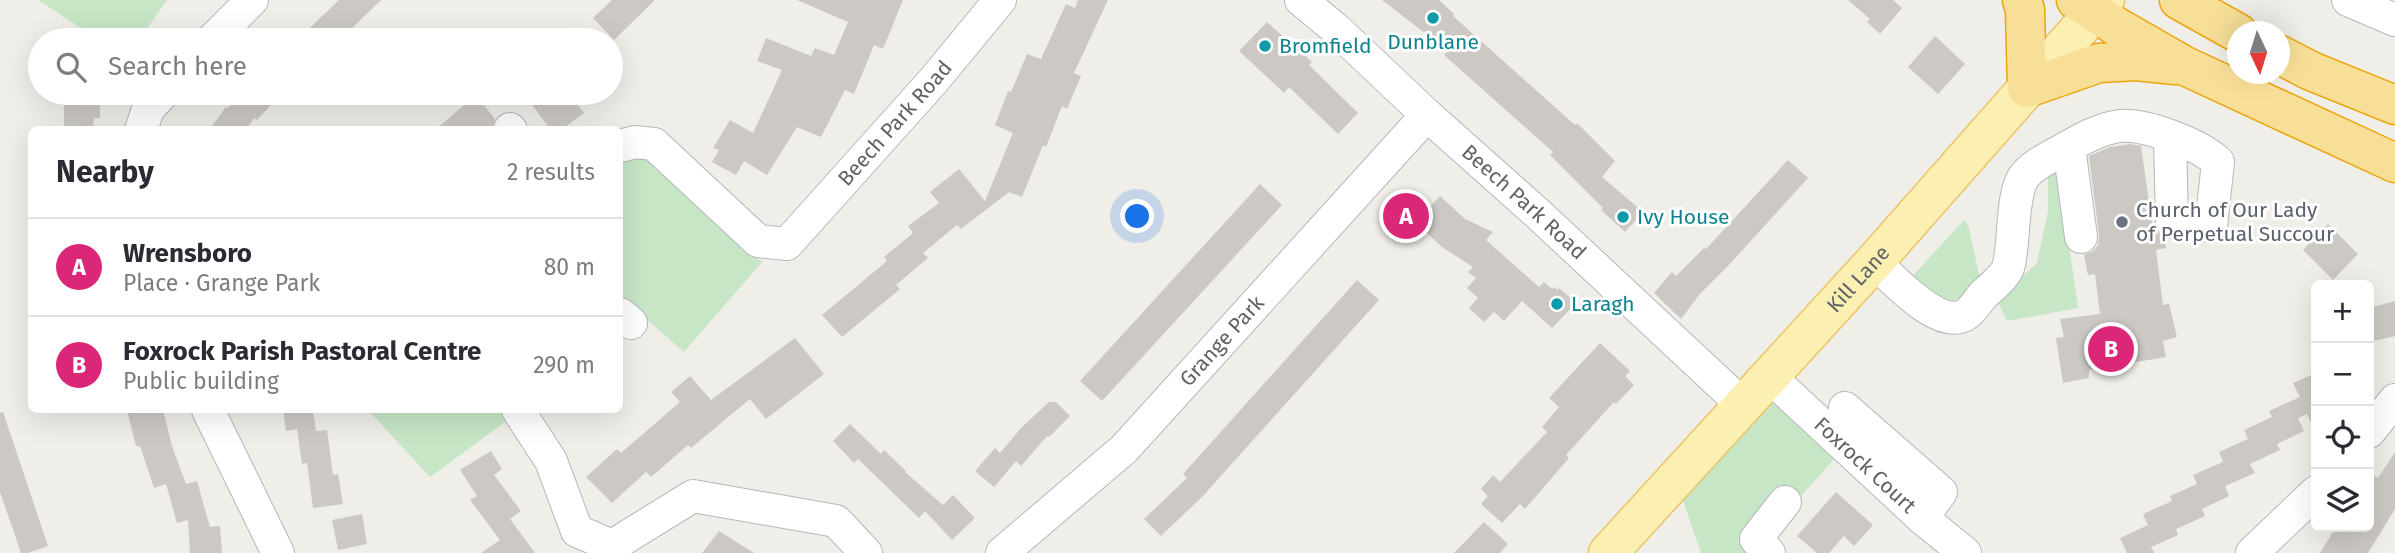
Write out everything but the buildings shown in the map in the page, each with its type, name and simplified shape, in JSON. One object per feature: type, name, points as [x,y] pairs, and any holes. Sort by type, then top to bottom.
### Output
[{"type":"highway","points":[[2022,0],[2025,10],[2027,88],[2099,63],[2136,61],[2185,66]]},
{"type":"highway","points":[[2179,0],[2227,27]]},
{"type":"highway","points":[[2092,4],[2185,66],[2395,163]]},
{"type":"highway","points":[[2290,60],[2395,105]]},
{"type":"main road","name":"Kill Lane","points":[[1608,553],[1874,262],[2027,88],[2092,4]]},
{"type":"street","points":[[224,28],[252,0]]},
{"type":"street","name":"Beech Park Road","points":[[623,145],[635,142],[654,144],[758,242],[787,244],[934,79],[1000,0]]},
{"type":"street","name":"Beech Park Road","points":[[1301,0],[1536,212],[1744,406]]},
{"type":"street","points":[[2348,0],[2395,20]]},
{"type":"street","points":[[142,126],[152,105]]},
{"type":"street","name":"Grange Park","points":[[1002,553],[1124,449],[1427,115]]},
{"type":"street","points":[[1874,262],[1930,311],[1951,319],[1966,314],[2007,269],[2023,178],[2041,162],[2095,132],[2122,125],[2145,128],[2170,137]]},
{"type":"street","points":[[2068,147],[2081,237]]},
{"type":"street","name":"Foxrock Court","points":[[1769,376],[1922,518],[1965,553]]},
{"type":"street","points":[[2374,426],[2395,400]]},
{"type":"street","points":[[1845,408],[1941,492],[1922,518]]},
{"type":"street","points":[[209,413],[278,553]]},
{"type":"street","points":[[520,413],[551,461],[577,531],[612,546],[693,496],[836,521],[866,553]]},
{"type":"street","points":[[2252,553],[2311,497]]},
{"type":"street","points":[[1769,553],[1756,539],[1785,502]]},
{"type":"green space","points":[[38,0],[167,0],[147,28],[81,28]]},
{"type":"green space","points":[[643,155],[762,262],[684,352],[623,299],[623,161]]},
{"type":"green space","points":[[2059,173],[2078,308],[2007,321],[1997,300],[2037,263],[2048,211],[2048,174]]},
{"type":"green space","points":[[1964,220],[1969,228],[1980,279],[1974,297],[1948,309],[1909,280]]},
{"type":"green space","points":[[1773,402],[1834,459],[1750,553],[1701,553],[1682,498]]},
{"type":"green space","points":[[371,413],[506,413],[509,419],[430,477]]},
{"type":"place","name":"Dunblane","points":[[1433,18]]},
{"type":"place","name":"Bromfield","points":[[1265,46]]},
{"type":"place","name":"Wrensboro","points":[[1406,216]]},
{"type":"place","name":"Ivy House","points":[[1623,217]]},
{"type":"place","name":"Church of Our Lady of Perpetual Succour","points":[[2122,222]]},
{"type":"place","name":"Laragh","points":[[1557,304]]},
{"type":"place","name":"Foxrock Parish Pastoral Centre","points":[[2111,349]]}]
